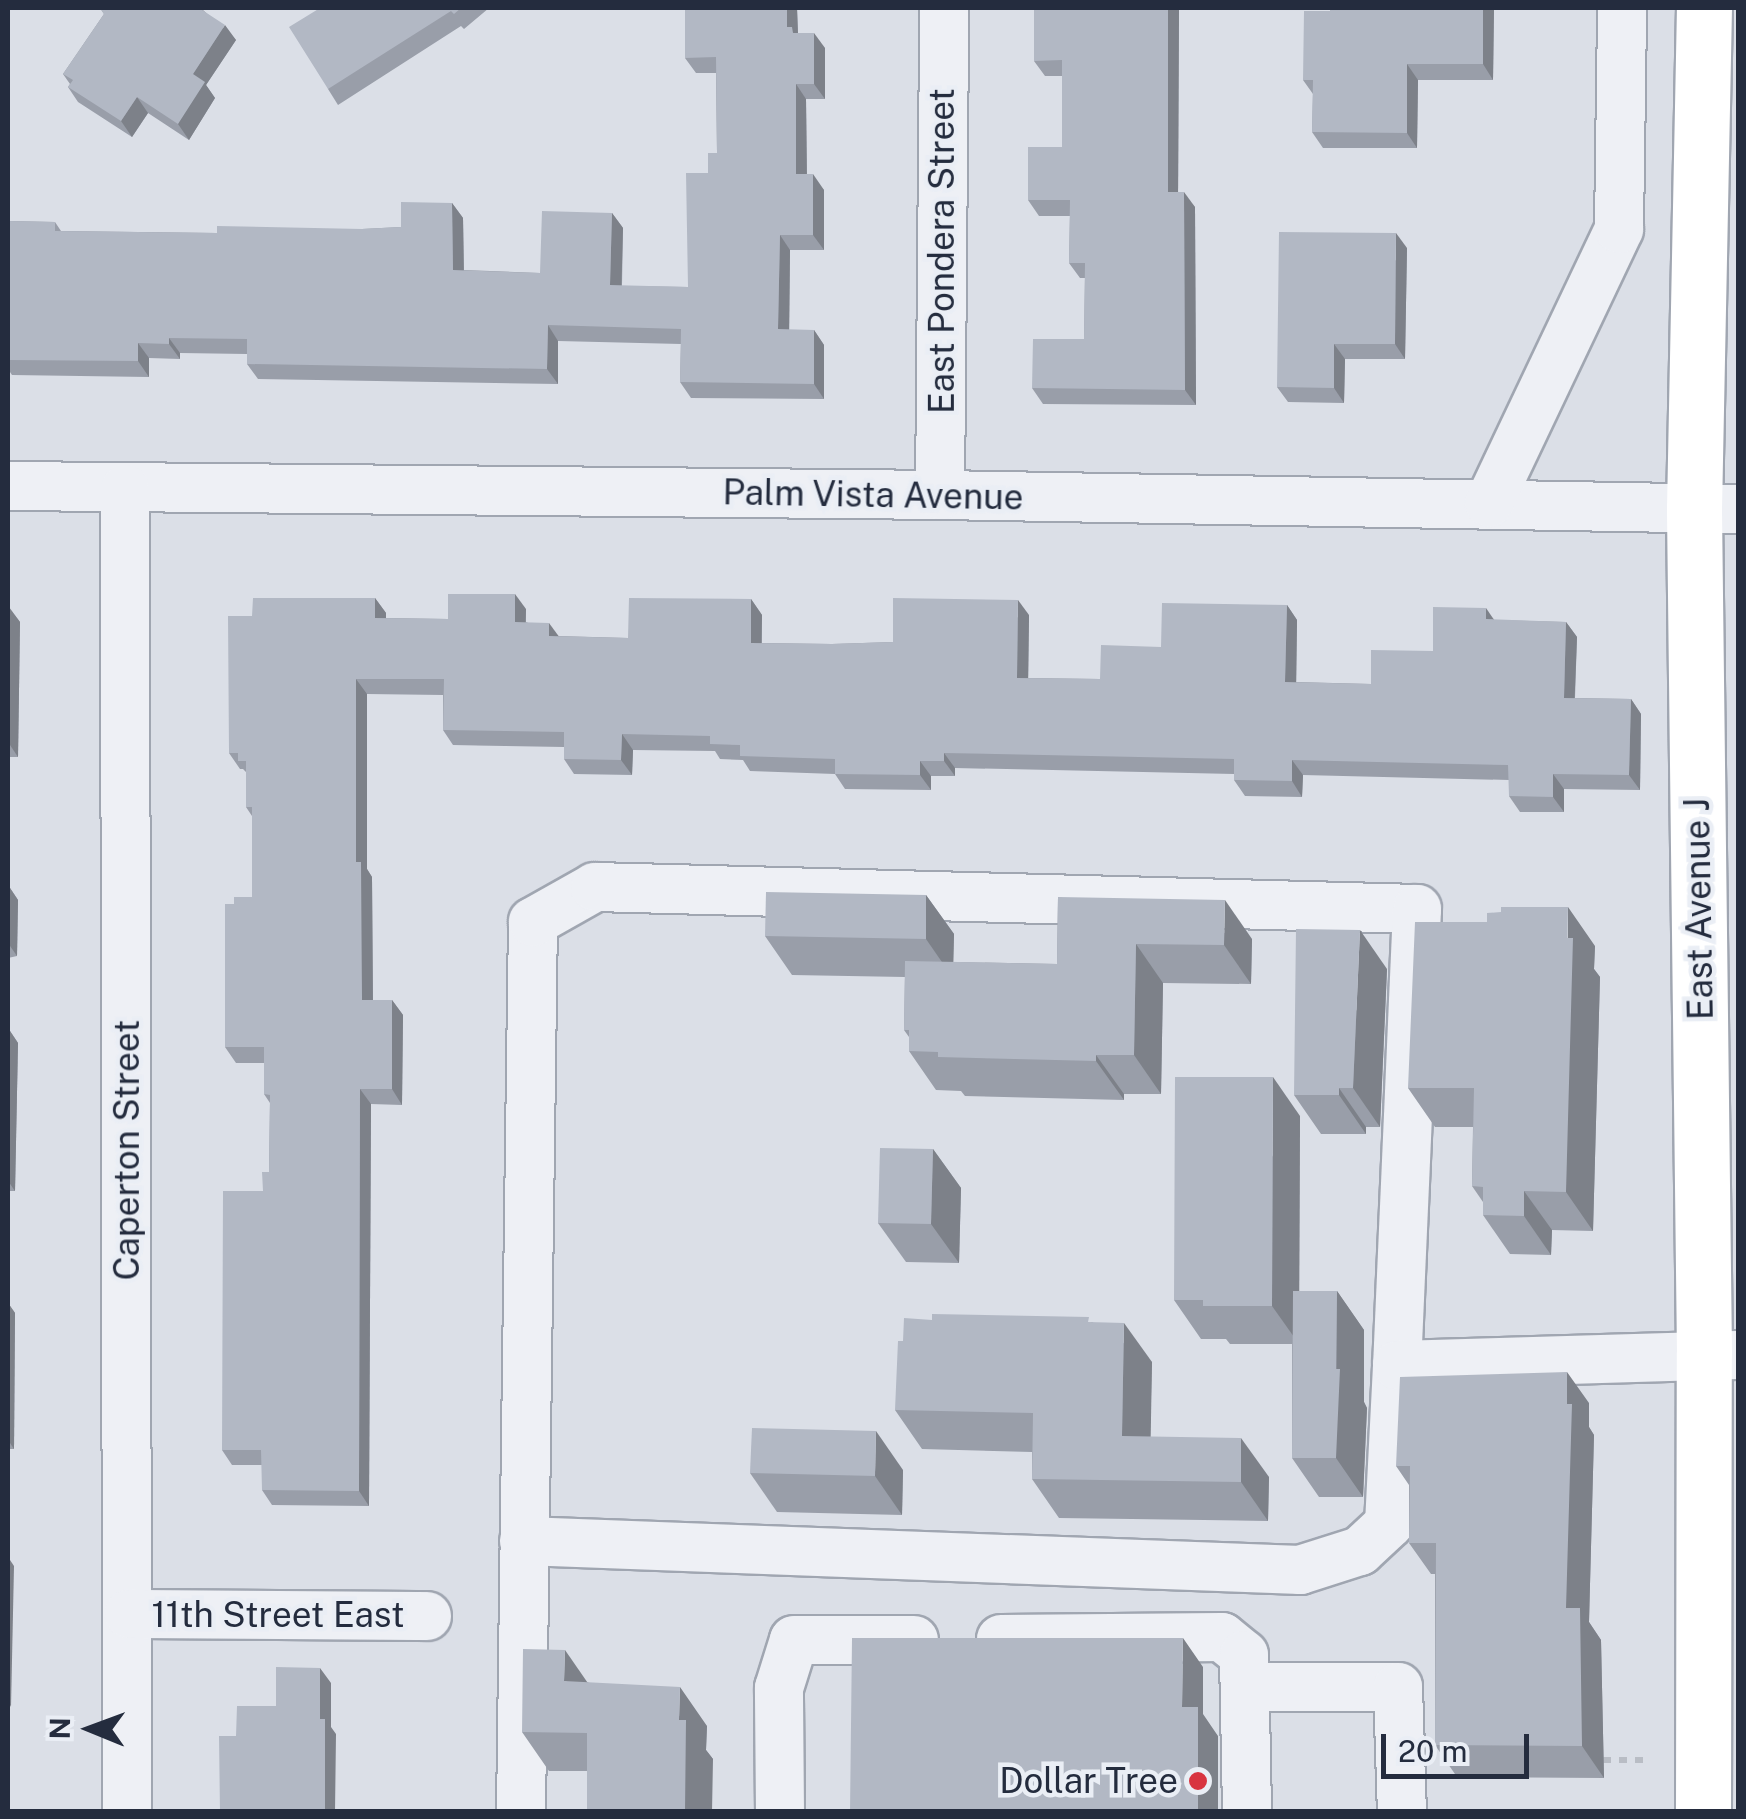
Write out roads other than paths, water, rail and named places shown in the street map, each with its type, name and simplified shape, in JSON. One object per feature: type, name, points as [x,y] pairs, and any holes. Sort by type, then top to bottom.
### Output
[{"type":"main road","name":"East Avenue J","points":[[1703,1812],[1704,1629],[1721,1354],[1716,509],[1704,8]]},
{"type":"main road","points":[[1704,1629],[1738,1692]]},
{"type":"street","name":"East Pondera Street","points":[[940,495],[944,8]]},
{"type":"street","points":[[1489,503],[1619,228],[1622,8]]},
{"type":"street","name":"Palm Vista Avenue","points":[[8,486],[940,495],[1716,509]]},
{"type":"street","name":"Caperton Street","points":[[125,489],[127,1812]]},
{"type":"street","points":[[521,1812],[524,1541],[534,922],[595,887],[1417,909],[1389,1524],[1360,1551],[1300,1570],[524,1541]]},
{"type":"street","points":[[1397,1365],[1721,1354]]},
{"type":"street","name":"11th Street East","points":[[129,1614],[427,1616]]},
{"type":"street","points":[[780,1812],[779,1688],[794,1640],[1222,1637],[1244,1655],[1247,1812]]},
{"type":"street","points":[[1246,1687],[1398,1687],[1402,1812]]},
{"type":"place","name":"Dollar Tree","points":[[1198,1781]]}]
